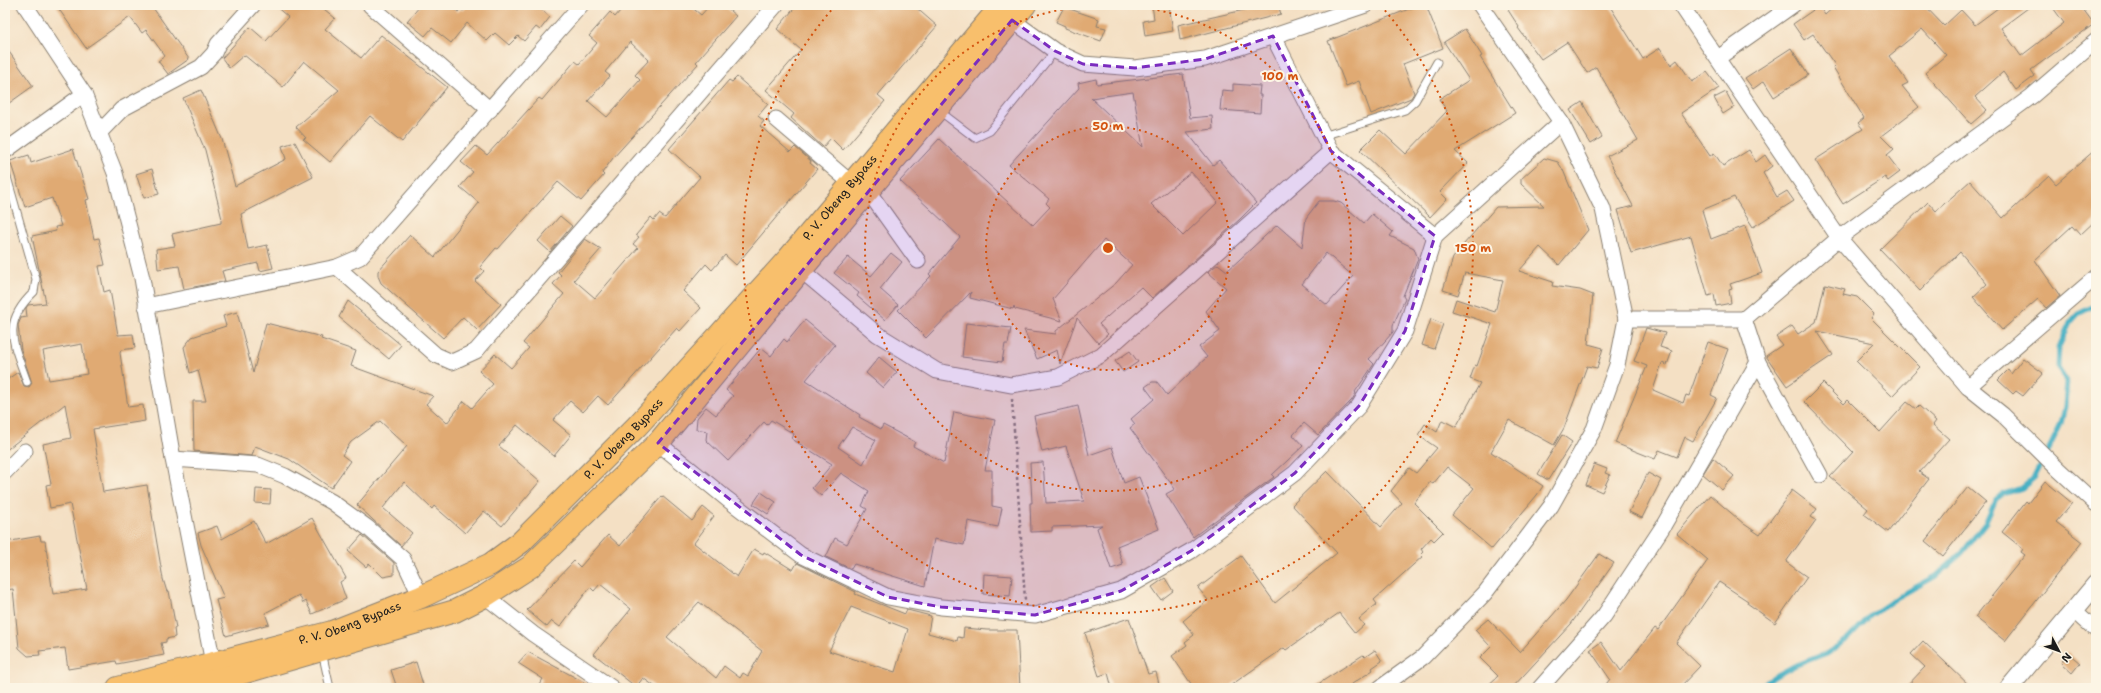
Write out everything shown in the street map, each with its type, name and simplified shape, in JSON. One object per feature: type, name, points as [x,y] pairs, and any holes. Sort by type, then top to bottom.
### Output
[{"type":"highway","name":"P. V. Obeng Bypass","points":[[118,688],[332,632],[421,597],[491,564],[521,542],[637,426],[788,259],[937,109],[1013,10]]},
{"type":"highway","name":"P. V. Obeng Bypass","points":[[182,688],[238,681],[321,650],[455,611],[485,596],[530,567],[658,443],[800,270],[859,187],[1013,10]]},
{"type":"street","points":[[25,5],[84,94],[114,173],[142,278],[173,459],[213,663]]},
{"type":"street","points":[[99,133],[122,109],[201,68],[214,53],[218,44],[253,5]]},
{"type":"street","points":[[370,5],[490,110]]},
{"type":"street","points":[[146,306],[336,267],[360,257],[581,5]]},
{"type":"street","points":[[336,267],[436,355],[452,362],[476,351],[776,5]]},
{"type":"street","points":[[1013,10],[1055,51],[1083,64],[1135,68],[1205,59],[1366,5]]},
{"type":"street","points":[[1380,688],[1423,657],[1485,593],[1551,506],[1594,429],[1617,365],[1626,320],[1602,208],[1561,122],[1480,5]]},
{"type":"street","points":[[1682,5],[1839,238],[1968,387],[2003,415],[2096,504]]},
{"type":"street","points":[[1718,58],[1793,5]]},
{"type":"street","points":[[1273,36],[1322,136],[1331,151],[1435,236]]},
{"type":"street","points":[[1626,320],[1744,319],[1839,238],[2032,96],[2096,41]]},
{"type":"street","points":[[5,151],[84,94]]},
{"type":"street","points":[[776,119],[859,187],[918,261]]},
{"type":"street","points":[[658,443],[727,499],[801,555],[888,597],[940,607],[1035,615],[1121,591],[1191,551],[1295,473],[1359,406],[1405,331],[1435,236],[1561,122]]},
{"type":"street","points":[[800,270],[877,334],[937,371],[1011,386],[1058,377],[1101,355],[1331,151]]},
{"type":"street","points":[[1968,387],[2096,277]]},
{"type":"street","points":[[1744,319],[1758,362],[1820,475]]},
{"type":"street","points":[[1540,688],[1604,616],[1662,528],[1758,362]]},
{"type":"street","points":[[5,472],[25,451]]},
{"type":"street","points":[[173,459],[258,465],[285,476],[332,502],[368,528],[403,559],[421,597]]},
{"type":"street","points":[[2009,688],[2096,584]]},
{"type":"street","points":[[485,596],[533,634],[612,688]]},
{"type":"street","points":[[2074,611],[2096,630]]},
{"type":"lane","points":[[937,109],[975,138],[990,131],[1055,51]]},
{"type":"lane","points":[[1322,136],[1405,110],[1415,101],[1437,62]]},
{"type":"lane","points":[[5,170],[36,279],[34,292],[21,304],[12,321],[13,341],[27,382]]},
{"type":"lane","points":[[321,650],[330,688]]},
{"type":"path","points":[[1011,386],[1026,614]]},
{"type":"highlighted area","points":[[1012,20],[1055,51],[1083,64],[1135,68],[1205,59],[1273,36],[1331,151],[1435,236],[1405,331],[1359,406],[1295,473],[1191,551],[1121,591],[1035,615],[941,607],[888,597],[801,555],[658,443]]},
{"type":"building","points":[[56,5],[151,5],[189,59],[168,74],[158,61],[165,56],[146,30],[142,33],[130,17],[86,48]]},
{"type":"building","points":[[274,5],[319,5],[335,18],[325,29],[361,58],[381,35],[447,87],[402,142],[370,116],[330,162],[303,139],[306,138],[296,127],[339,90],[304,61],[283,87],[244,55],[229,68],[222,58],[250,27],[266,41],[288,17]]},
{"type":"building","points":[[421,5],[451,5],[458,12],[461,9],[463,11],[468,5],[536,5],[550,17],[540,30],[536,27],[524,41],[518,36],[509,45],[495,33],[487,41],[467,23],[451,43],[432,28],[425,36],[407,21]]},
{"type":"building","points":[[625,5],[689,5],[701,15],[710,5],[723,5],[736,16],[696,62],[698,64],[613,158],[602,173],[604,175],[581,201],[558,182],[498,249],[496,248],[480,267],[484,271],[475,281],[501,304],[477,330],[463,317],[443,338],[381,283],[378,276],[378,271],[410,235],[435,257],[479,203],[460,187],[473,172],[461,162],[476,146],[487,155],[539,98],[542,100],[575,61],[579,64],[597,43],[589,36],[610,12],[615,17]],"holes":[[[630,42],[649,60],[635,75],[640,80],[607,117],[588,101],[610,76],[605,72]]]},
{"type":"building","points":[[797,5],[913,5],[937,26],[878,95],[885,101],[843,150],[831,138],[823,147],[791,118],[794,114],[766,90],[801,50],[777,29]]},
{"type":"building","points":[[1152,5],[1169,5],[1173,31],[1145,36],[1143,21],[1154,19]]},
{"type":"building","points":[[1266,5],[1278,5],[1281,14],[1180,40],[1178,25]]},
{"type":"building","points":[[1419,5],[1426,5],[1443,48],[1403,64],[1414,93],[1411,98],[1371,114],[1359,81],[1346,86],[1328,41]]},
{"type":"building","points":[[1515,5],[1609,5],[1643,59],[1660,48],[1671,65],[1677,60],[1692,82],[1707,72],[1719,88],[1681,113],[1710,156],[1714,153],[1723,166],[1749,150],[1756,162],[1765,155],[1772,166],[1763,173],[1777,197],[1787,191],[1794,201],[1753,227],[1734,197],[1702,210],[1711,239],[1745,226],[1762,273],[1730,284],[1732,289],[1729,290],[1731,303],[1716,306],[1714,294],[1708,296],[1691,236],[1631,253],[1618,210],[1633,206],[1607,156],[1638,140],[1596,67],[1587,73],[1567,42],[1541,59],[1518,28],[1519,27],[1508,10]]},
{"type":"building","points":[[1836,5],[1924,5],[1944,26],[1961,10],[1975,25],[2002,5],[2032,5],[2001,28],[2021,56],[2064,23],[2051,5],[2080,5],[2094,24],[2031,70],[2035,76],[2016,90],[2003,72],[1975,97],[1987,110],[1971,124],[1925,73],[1946,55],[1922,29],[1889,56],[1908,83],[1902,86],[1919,107],[1881,136],[1894,149],[1887,155],[1900,172],[1888,181],[1885,177],[1843,204],[1815,160],[1863,129],[1858,123],[1864,118],[1833,67],[1835,65],[1813,34],[1804,40],[1793,24],[1819,6],[1825,15]]},
{"type":"building","points":[[1064,7],[1099,19],[1097,26],[1106,28],[1101,41],[1065,28],[1065,26],[1056,22]]},
{"type":"building","points":[[1465,29],[1482,56],[1480,57],[1515,113],[1455,151],[1468,163],[1440,192],[1447,199],[1430,217],[1360,150],[1380,130],[1406,154],[1447,111],[1439,99],[1469,80],[1444,42]]},
{"type":"building","points":[[5,46],[33,86],[5,106]]},
{"type":"building","points":[[1791,48],[1808,75],[1774,97],[1764,81],[1753,89],[1745,78]]},
{"type":"building","points":[[1183,74],[1190,118],[1212,116],[1213,129],[1187,132],[1213,165],[1219,160],[1256,203],[1152,298],[1141,287],[1099,324],[1108,334],[1098,343],[1077,318],[1060,364],[1057,350],[1037,359],[1024,330],[1056,334],[1056,331],[1116,283],[1132,265],[1104,240],[1053,299],[1062,321],[1015,309],[1014,306],[1013,309],[970,298],[971,292],[926,338],[898,310],[931,276],[929,274],[960,237],[900,181],[939,139],[1033,225],[1050,207],[1046,203],[1049,199],[1009,165],[1079,88],[1078,83],[1096,79],[1097,84]],"holes":[[[1133,92],[1143,147],[1091,98]],[[1191,172],[1218,202],[1183,236],[1151,204]]]},
{"type":"building","points":[[737,77],[768,104],[758,116],[764,121],[760,126],[790,152],[795,147],[811,161],[810,163],[817,169],[736,265],[725,255],[712,270],[706,264],[683,291],[701,308],[680,331],[677,328],[608,405],[598,396],[583,412],[570,401],[553,420],[571,435],[554,456],[517,425],[499,446],[540,481],[502,526],[484,511],[465,533],[434,506],[432,509],[404,482],[383,508],[412,533],[401,546],[357,505],[407,446],[380,421],[351,442],[342,455],[350,461],[331,488],[289,459],[255,446],[252,456],[194,451],[193,401],[206,401],[198,370],[190,373],[184,347],[192,337],[226,326],[223,316],[237,312],[253,373],[266,323],[322,337],[321,339],[356,351],[351,366],[433,396],[426,404],[447,423],[464,401],[472,408],[493,384],[479,371],[495,354],[511,368],[529,348],[523,343],[564,294],[553,284],[561,275],[558,272],[585,239],[601,249],[574,280],[595,298],[638,248],[633,244],[639,237],[636,235],[651,217],[654,220],[659,214],[665,218],[700,177],[669,149],[729,80],[732,82]]},
{"type":"building","points":[[1233,84],[1260,86],[1260,113],[1220,110],[1222,90],[1233,91]]},
{"type":"building","points":[[201,90],[222,139],[235,186],[286,159],[282,146],[295,142],[313,177],[241,214],[248,249],[267,245],[273,268],[260,271],[258,263],[222,271],[225,281],[184,289],[179,266],[158,269],[156,249],[175,246],[172,234],[221,223],[222,219],[205,150],[183,98]]},
{"type":"building","points":[[1726,92],[1734,107],[1723,114],[1714,98]]},
{"type":"building","points":[[1582,102],[1602,137],[1591,144],[1570,110]]},
{"type":"building","points":[[73,149],[89,199],[86,200],[94,239],[99,238],[105,265],[99,266],[104,292],[110,290],[118,335],[133,334],[135,348],[121,350],[120,353],[128,407],[143,405],[145,421],[93,429],[103,492],[147,485],[163,579],[167,592],[169,591],[176,628],[174,628],[175,637],[166,639],[166,642],[161,643],[164,655],[117,664],[116,661],[68,669],[65,648],[39,651],[40,655],[28,656],[19,648],[13,589],[5,590],[5,542],[40,536],[41,541],[45,541],[53,594],[87,589],[70,504],[50,508],[46,485],[51,484],[43,444],[71,438],[65,404],[5,451],[5,381],[18,372],[24,386],[29,387],[32,383],[21,350],[18,325],[21,318],[27,317],[26,308],[28,305],[46,303],[32,236],[56,231],[55,227],[61,226],[52,198],[25,207],[10,161],[29,155],[31,163]],"holes":[[[82,344],[87,374],[49,380],[43,351]]]},
{"type":"building","points":[[2096,149],[2096,220],[2080,235],[2072,226],[2035,260],[2060,296],[2046,308],[2038,299],[2002,330],[1973,297],[1987,284],[1960,252],[1920,291],[1880,249],[1928,202],[1936,211],[1970,181],[2003,218],[2049,176],[2056,184]]},
{"type":"building","points":[[1544,158],[1558,162],[1563,170],[1588,230],[1559,265],[1540,247],[1519,271],[1553,282],[1552,286],[1580,290],[1593,295],[1588,344],[1603,348],[1597,368],[1587,366],[1564,428],[1554,445],[1509,420],[1491,452],[1543,486],[1492,549],[1452,515],[1474,488],[1447,467],[1433,484],[1430,482],[1414,503],[1443,532],[1434,541],[1431,538],[1421,549],[1423,552],[1421,554],[1423,556],[1374,600],[1377,604],[1359,619],[1364,625],[1355,633],[1339,613],[1286,650],[1284,648],[1227,688],[1194,688],[1172,656],[1187,645],[1185,642],[1194,635],[1183,621],[1208,600],[1198,588],[1241,556],[1275,603],[1337,553],[1292,505],[1327,471],[1381,527],[1402,503],[1391,491],[1409,468],[1416,473],[1437,448],[1418,435],[1425,424],[1437,432],[1442,420],[1456,427],[1480,383],[1470,379],[1475,365],[1477,366],[1492,324],[1452,311],[1456,299],[1495,312],[1503,280],[1465,273],[1458,295],[1443,290],[1453,258],[1496,207],[1544,206],[1521,184],[1521,179]]},
{"type":"building","points":[[152,169],[159,194],[144,198],[136,174]]},
{"type":"building","points":[[1319,201],[1334,201],[1341,203],[1364,223],[1372,214],[1393,232],[1390,236],[1414,248],[1418,259],[1403,296],[1405,299],[1393,325],[1393,332],[1369,359],[1374,364],[1355,392],[1356,393],[1352,400],[1318,435],[1304,423],[1293,435],[1303,446],[1272,475],[1274,477],[1193,537],[1166,494],[1175,489],[1130,428],[1135,424],[1131,419],[1154,399],[1145,387],[1152,382],[1157,382],[1167,395],[1207,357],[1199,347],[1220,331],[1206,311],[1226,288],[1208,272],[1218,264],[1227,271],[1277,225],[1302,247],[1306,218]],"holes":[[[1326,253],[1353,276],[1327,305],[1302,284]]]},
{"type":"building","points":[[560,216],[572,226],[550,252],[538,241]]},
{"type":"building","points":[[891,253],[902,262],[880,289],[898,305],[885,320],[857,296],[859,293],[834,273],[848,257],[871,276]]},
{"type":"building","points":[[1825,284],[1845,289],[1843,294],[1857,297],[1874,314],[1871,318],[1920,367],[1892,396],[1856,361],[1874,343],[1817,331],[1833,355],[1787,386],[1766,356],[1782,345],[1776,337],[1792,326],[1798,334],[1816,322]]},
{"type":"building","points":[[348,301],[401,345],[389,359],[339,317]]},
{"type":"building","points":[[1431,319],[1443,324],[1434,349],[1422,345]]},
{"type":"building","points":[[805,320],[835,345],[806,380],[860,415],[859,417],[881,429],[883,425],[915,442],[913,446],[944,463],[954,412],[995,420],[985,470],[992,470],[992,506],[1002,508],[998,527],[968,521],[964,545],[934,539],[925,586],[854,564],[851,569],[826,557],[835,538],[847,544],[867,509],[862,506],[869,491],[841,473],[821,496],[812,488],[832,464],[792,439],[794,434],[771,420],[767,425],[764,422],[728,461],[706,440],[707,431],[696,429],[697,418],[706,407],[716,415],[733,396],[726,390],[761,348],[771,356],[784,339],[787,342]],"holes":[[[852,427],[876,440],[863,464],[838,447]]]},
{"type":"building","points":[[966,323],[1011,328],[1008,344],[1005,344],[1002,362],[962,357]]},
{"type":"building","points":[[1646,328],[1665,333],[1660,347],[1672,351],[1667,365],[1662,363],[1653,390],[1683,403],[1686,395],[1689,396],[1708,342],[1728,349],[1711,395],[1717,398],[1693,441],[1685,437],[1677,457],[1659,450],[1655,459],[1615,443],[1647,366],[1634,361]]},
{"type":"building","points":[[1130,351],[1138,362],[1123,372],[1115,361]]},
{"type":"building","points":[[879,357],[897,372],[883,388],[866,373]]},
{"type":"building","points":[[2023,358],[2043,373],[2023,396],[2016,391],[2013,394],[1998,380],[2008,370],[2011,374]]},
{"type":"building","points":[[1823,383],[1844,404],[1848,400],[1880,432],[1907,402],[1916,409],[1919,406],[1936,421],[1933,425],[1949,439],[1919,472],[1929,479],[1888,532],[1864,514],[1868,509],[1830,477],[1853,452],[1804,402]]},
{"type":"building","points":[[1078,406],[1089,455],[1112,447],[1124,483],[1139,477],[1159,529],[1117,546],[1123,565],[1111,569],[1097,528],[1102,525],[1052,527],[1052,531],[1031,532],[1030,503],[1032,503],[1030,463],[1043,462],[1046,503],[1084,501],[1066,446],[1042,452],[1034,416]]},
{"type":"building","points":[[1562,435],[1572,442],[1548,480],[1538,474]]},
{"type":"building","points":[[1713,458],[1734,476],[1722,490],[1703,474]]},
{"type":"building","points":[[1594,464],[1607,469],[1605,473],[1610,475],[1602,492],[1586,485]]},
{"type":"building","points":[[1648,473],[1661,480],[1642,518],[1629,512]]},
{"type":"building","points":[[2045,481],[2072,503],[2056,522],[2082,542],[2005,641],[1975,617],[2025,555],[2021,552],[2023,549],[2002,532],[2026,501],[2028,503]]},
{"type":"building","points":[[1968,487],[1986,502],[1943,556],[1925,541]]},
{"type":"building","points":[[256,489],[271,490],[270,504],[255,503]]},
{"type":"building","points":[[1792,490],[1817,509],[1811,517],[1816,520],[1786,562],[1807,577],[1775,623],[1747,603],[1748,601],[1719,582],[1676,643],[1700,666],[1679,688],[1603,688],[1610,679],[1590,650],[1601,642],[1621,671],[1655,628],[1658,630],[1708,560],[1677,534],[1710,495],[1744,524],[1760,535]]},
{"type":"building","points":[[761,492],[776,502],[768,514],[753,504]]},
{"type":"building","points":[[662,496],[692,521],[703,507],[714,516],[694,543],[737,577],[754,549],[763,554],[764,552],[793,570],[797,563],[856,592],[855,594],[905,614],[907,610],[931,616],[928,633],[957,641],[958,637],[963,638],[964,628],[1017,630],[1020,688],[892,688],[882,685],[881,688],[657,688],[643,678],[636,687],[594,654],[631,609],[600,584],[594,591],[590,587],[560,627],[552,621],[547,627],[527,610],[574,561],[580,567],[608,535],[620,546]],"holes":[[[699,602],[762,651],[748,676],[743,673],[740,678],[724,666],[716,678],[667,637]],[[851,607],[908,629],[895,672],[829,651]]]},
{"type":"building","points":[[312,518],[346,578],[340,582],[346,599],[312,614],[306,601],[303,603],[299,595],[265,613],[269,624],[226,636],[216,600],[224,598],[201,545],[198,533],[217,526],[222,539],[254,521],[266,544]]},
{"type":"building","points":[[362,535],[394,563],[394,575],[383,577],[369,563],[366,567],[348,551]]},
{"type":"building","points":[[1599,554],[1614,563],[1571,624],[1512,688],[1485,688],[1498,676],[1480,658],[1491,647],[1475,630],[1488,619],[1520,652],[1566,600]]},
{"type":"building","points":[[984,574],[1012,576],[1010,596],[983,594]]},
{"type":"building","points":[[1165,578],[1173,591],[1161,600],[1152,587]]},
{"type":"building","points":[[1129,618],[1148,674],[1156,672],[1160,688],[1112,688],[1108,673],[1099,676],[1085,633]]},
{"type":"building","points":[[1923,641],[1972,688],[1905,688],[1925,667],[1911,654]]},
{"type":"building","points":[[1375,650],[1382,661],[1372,668],[1373,670],[1346,688],[1312,688],[1363,655],[1365,657]]},
{"type":"building","points":[[528,652],[595,688],[537,688],[543,679],[518,663]]},
{"type":"building","points":[[2068,653],[2080,663],[2072,673],[2061,663]]},
{"type":"building","points":[[416,662],[424,688],[397,688],[391,670]]},
{"type":"waterway","points":[[1759,688],[1768,680],[1794,666],[1827,653],[1848,639],[1870,616],[1898,597],[1936,576],[1962,553],[1986,522],[1996,499],[2003,494],[2022,488],[2035,477],[2061,424],[2065,406],[2067,381],[2058,367],[2059,347],[2070,323],[2078,314],[2096,305]]}]
